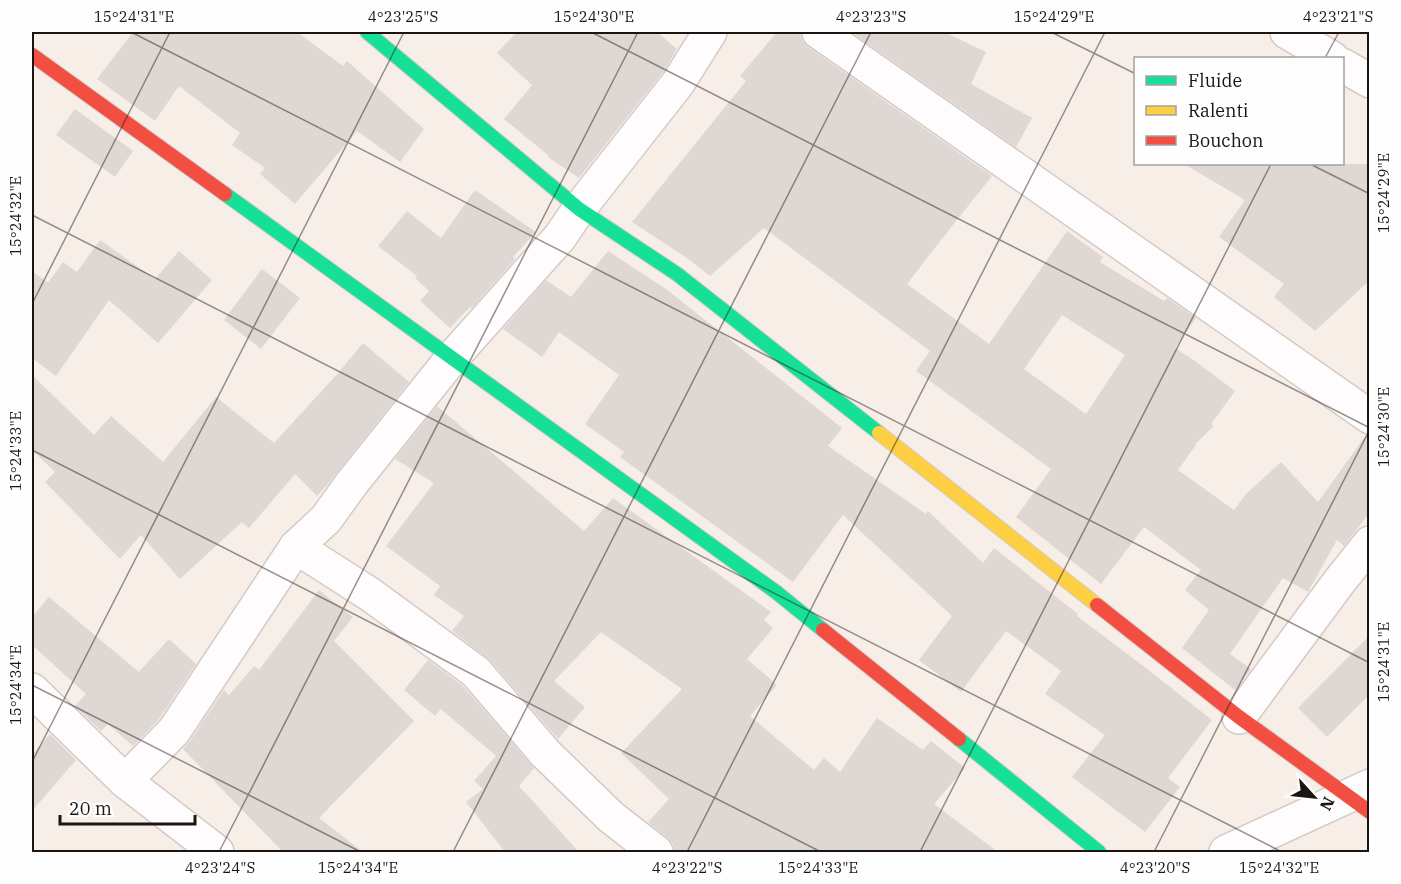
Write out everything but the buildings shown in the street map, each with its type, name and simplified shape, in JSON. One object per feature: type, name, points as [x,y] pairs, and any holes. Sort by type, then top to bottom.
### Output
[{"type":"street","points":[[367,32],[579,209],[677,274],[1239,717],[1362,798]]},
{"type":"street","points":[[125,781],[174,731],[296,547],[326,519],[452,358],[560,237],[579,209],[678,83],[710,32]]},
{"type":"street","points":[[819,32],[1370,417]]},
{"type":"street","points":[[1287,32],[1330,57]]},
{"type":"street","points":[[32,56],[776,592],[1099,852]]},
{"type":"street","points":[[1344,66],[1370,81]]},
{"type":"street","points":[[1239,717],[1370,543]]},
{"type":"street","points":[[296,547],[370,595],[476,672],[545,753],[611,817],[656,852]]},
{"type":"street","points":[[32,690],[125,781],[217,852]]},
{"type":"street","points":[[1226,852],[1362,798]]},
{"type":"traffic: fast","points":[[367,32],[579,209],[677,274],[879,433]]},
{"type":"traffic: fast","points":[[225,194],[776,592],[823,630]]},
{"type":"traffic: fast","points":[[959,739],[1099,852]]},
{"type":"traffic: slow","points":[[879,433],[1097,605]]},
{"type":"traffic: jam","points":[[32,55],[225,194]]},
{"type":"traffic: jam","points":[[1097,605],[1239,717],[1370,812]]},
{"type":"traffic: jam","points":[[823,630],[959,739]]}]
